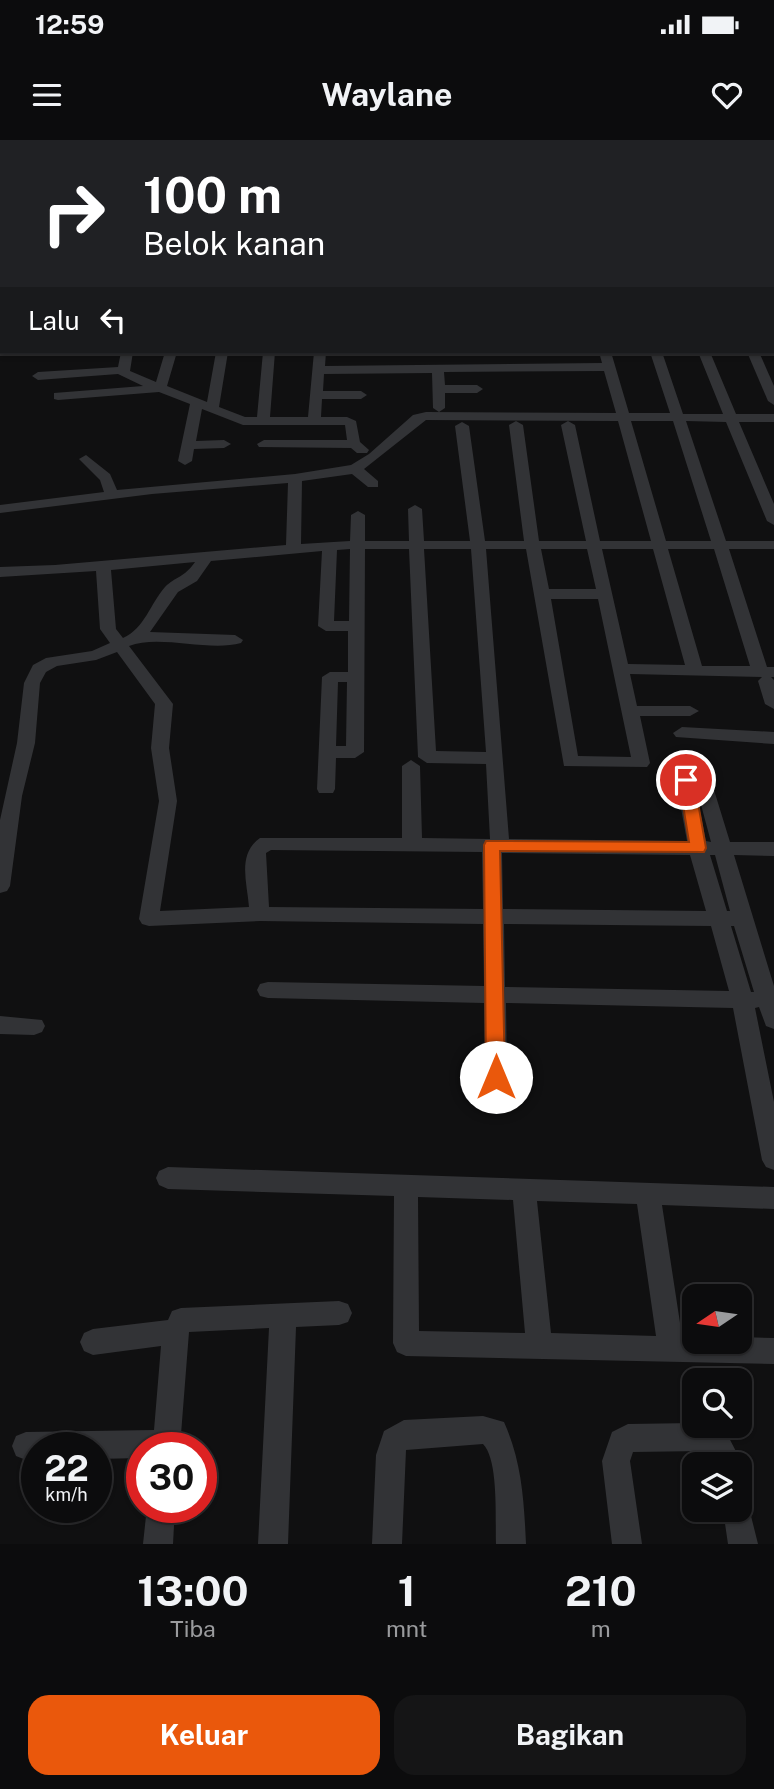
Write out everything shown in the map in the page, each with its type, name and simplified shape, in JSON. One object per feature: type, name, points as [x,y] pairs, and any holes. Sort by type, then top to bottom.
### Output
[{"type":"street","points":[[122,370],[126,354]]},
{"type":"street","points":[[160,388],[170,354]]},
{"type":"street","points":[[212,409],[222,354]]},
{"type":"street","points":[[263,421],[269,354]]},
{"type":"street","points":[[314,419],[320,354]]},
{"type":"street","points":[[607,354],[695,670]]},
{"type":"street","points":[[657,354],[767,675],[774,704]]},
{"type":"street","points":[[705,354],[774,521]]},
{"type":"street","points":[[754,354],[774,401]]},
{"type":"street","points":[[318,370],[610,367]]},
{"type":"street","points":[[438,369],[439,408]]},
{"type":"street","points":[[38,376],[122,370]]},
{"type":"street","points":[[122,370],[123,373],[243,421],[314,419],[350,422],[354,444]]},
{"type":"street","points":[[58,396],[160,388]]},
{"type":"street","points":[[438,389],[477,389]]},
{"type":"street","points":[[316,395],[361,395]]},
{"type":"street","points":[[185,461],[197,403]]},
{"type":"street","points":[[193,419],[234,418]]},
{"type":"street","points":[[0,509],[111,495],[295,478],[355,469],[374,457],[418,418],[774,418]]},
{"type":"street","points":[[516,425],[532,544],[570,762],[641,763],[568,425]]},
{"type":"street","points":[[415,509],[427,757],[495,758],[478,545],[462,426]]},
{"type":"street","points":[[188,445],[224,444]]},
{"type":"street","points":[[264,444],[354,444],[374,457]]},
{"type":"street","points":[[86,459],[107,477],[111,495]]},
{"type":"street","points":[[355,469],[373,484]]},
{"type":"street","points":[[293,549],[295,478]]},
{"type":"street","points":[[327,752],[355,752],[358,514]]},
{"type":"street","points":[[0,572],[205,558],[330,546],[774,545]]},
{"type":"street","points":[[330,546],[326,626],[357,626]]},
{"type":"street","points":[[140,636],[172,589],[192,578],[205,558]]},
{"type":"street","points":[[103,565],[108,629],[118,646],[164,704],[160,748],[168,801],[149,919],[260,914],[742,919]]},
{"type":"street","points":[[542,594],[604,594]]},
{"type":"street","points":[[0,887],[35,676],[43,664],[96,655],[140,636],[236,640]]},
{"type":"street","points":[[621,669],[767,675]]},
{"type":"street","points":[[326,789],[330,677],[356,677]]},
{"type":"street","points":[[630,711],[690,711]]},
{"type":"street","points":[[682,733],[774,738]]},
{"type":"street","points":[[495,763],[493,916],[496,1077]]},
{"type":"street","points":[[411,766],[412,844]]},
{"type":"street","points":[[771,1010],[742,919],[704,781],[687,779],[685,781],[698,848],[742,999],[774,1160]]},
{"type":"street","points":[[260,914],[255,861],[257,850],[267,844],[774,849]]},
{"type":"street","points":[[268,990],[742,999],[771,1010]]},
{"type":"street","points":[[0,1025],[34,1026]]},
{"type":"street","points":[[168,1178],[774,1198]]},
{"type":"street","points":[[405,1186],[406,1343],[774,1351]]},
{"type":"street","points":[[524,1189],[538,1346]]},
{"type":"street","points":[[648,1194],[671,1349]]},
{"type":"street","points":[[167,1432],[178,1322],[186,1318],[283,1317],[339,1313]]},
{"type":"street","points":[[273,1544],[283,1317]]},
{"type":"street","points":[[93,1342],[176,1332]]},
{"type":"street","points":[[387,1544],[390,1455],[394,1441],[404,1434],[482,1430],[494,1432],[501,1444],[506,1466],[511,1544]]},
{"type":"street","points":[[627,1544],[616,1461],[622,1442],[628,1438],[703,1437],[716,1442],[722,1452]]},
{"type":"street","points":[[739,1522],[743,1544]]},
{"type":"street","points":[[158,1544],[160,1523]]},
{"type":"route","points":[[496,1077],[492,845],[698,848],[686,780]]}]
